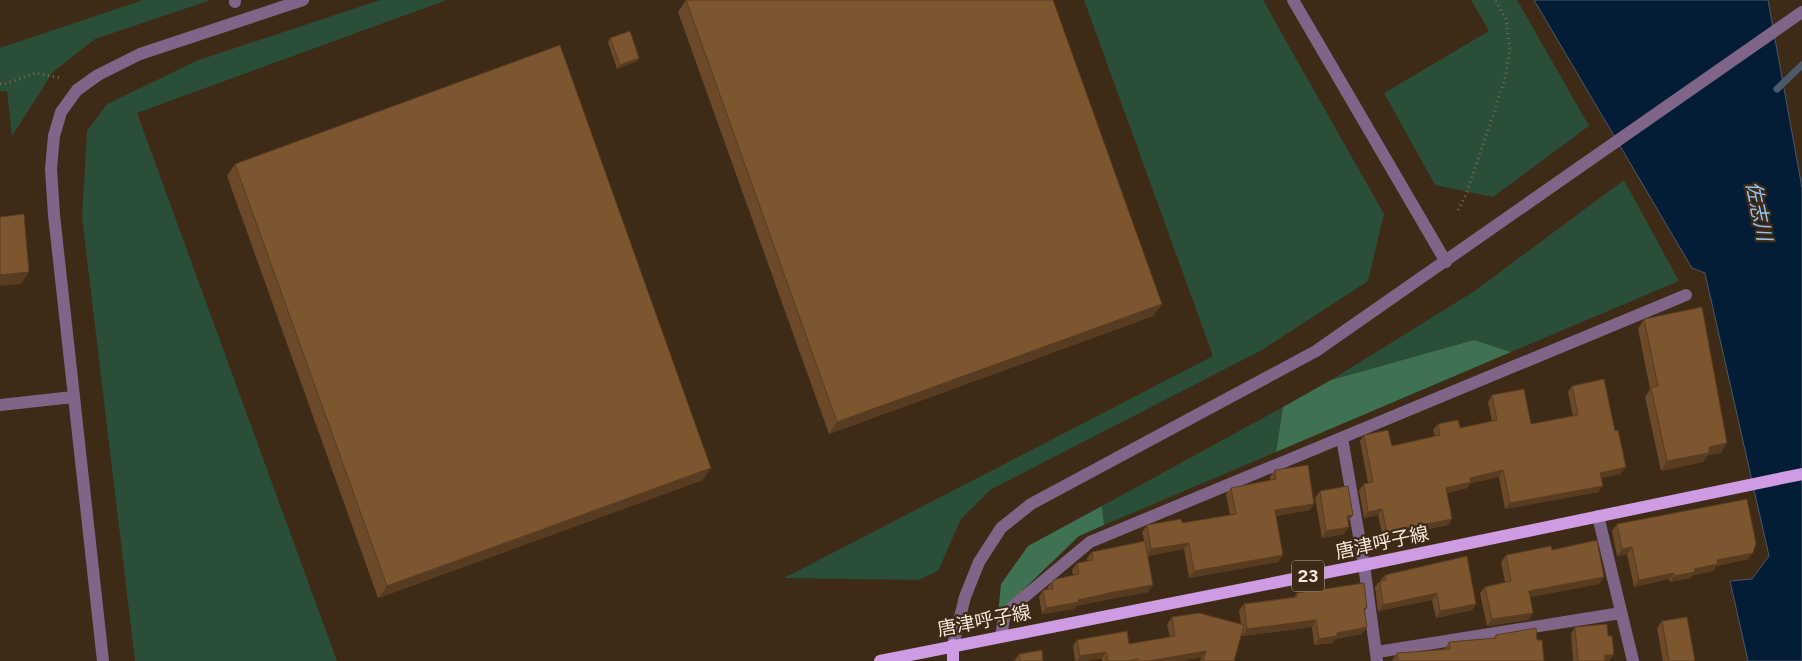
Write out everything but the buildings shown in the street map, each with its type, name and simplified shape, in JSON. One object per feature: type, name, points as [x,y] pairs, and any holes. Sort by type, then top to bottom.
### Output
[{"type":"main road","name":"唐津呼子線","points":[[880,661],[1364,565],[1802,474]]},
{"type":"main road","points":[[953,645],[953,661]]},
{"type":"street","points":[[104,661],[73,397],[51,169],[54,136],[61,112],[77,90],[98,75],[140,54],[303,0]]},
{"type":"street","points":[[1293,0],[1446,262]]},
{"type":"street","points":[[953,645],[965,597],[979,562],[1000,528],[1031,504],[1316,351],[1802,12]]},
{"type":"street","points":[[1001,636],[1005,613],[1090,542],[1686,295]]},
{"type":"street","points":[[0,405],[73,397]]},
{"type":"street","points":[[1342,438],[1364,565],[1377,657],[1622,612]]},
{"type":"street","points":[[1598,516],[1634,661]]},
{"type":"path","points":[[1458,210],[1466,195],[1505,79],[1510,49],[1506,19],[1495,0]]},
{"type":"path","points":[[0,84],[8,84],[36,73],[60,78]]},
{"type":"green space","points":[[143,0],[211,0],[95,39],[53,72],[12,136],[7,91],[0,91],[0,48]]},
{"type":"green space","points":[[380,0],[447,0],[137,113],[337,661],[135,661],[82,217],[87,131],[107,104],[196,61]]},
{"type":"green space","points":[[1084,0],[1263,0],[1384,214],[1368,281],[1262,350],[990,490],[961,519],[938,571],[918,580],[784,578],[1213,356]]},
{"type":"green space","points":[[1471,0],[1517,0],[1589,126],[1493,197],[1435,185],[1384,93],[1489,31]]},
{"type":"green space","points":[[1624,180],[1679,281],[1511,352],[1474,340],[1331,380],[1473,292]]},
{"type":"green space","points":[[1474,340],[1511,352],[1276,452],[1283,407],[1331,380]]},
{"type":"green space","points":[[1283,407],[1276,452],[1104,525],[1102,506]]},
{"type":"green space","points":[[1102,506],[1104,525],[1079,536],[998,614],[1001,584],[1028,546]]},
{"type":"water","name":"佐志川","points":[[1534,0],[1768,0],[1802,188],[1802,661],[1748,661],[1730,581],[1752,579],[1769,556],[1705,273],[1692,268]]},
{"type":"waterway","points":[[1777,89],[1802,65]]}]
